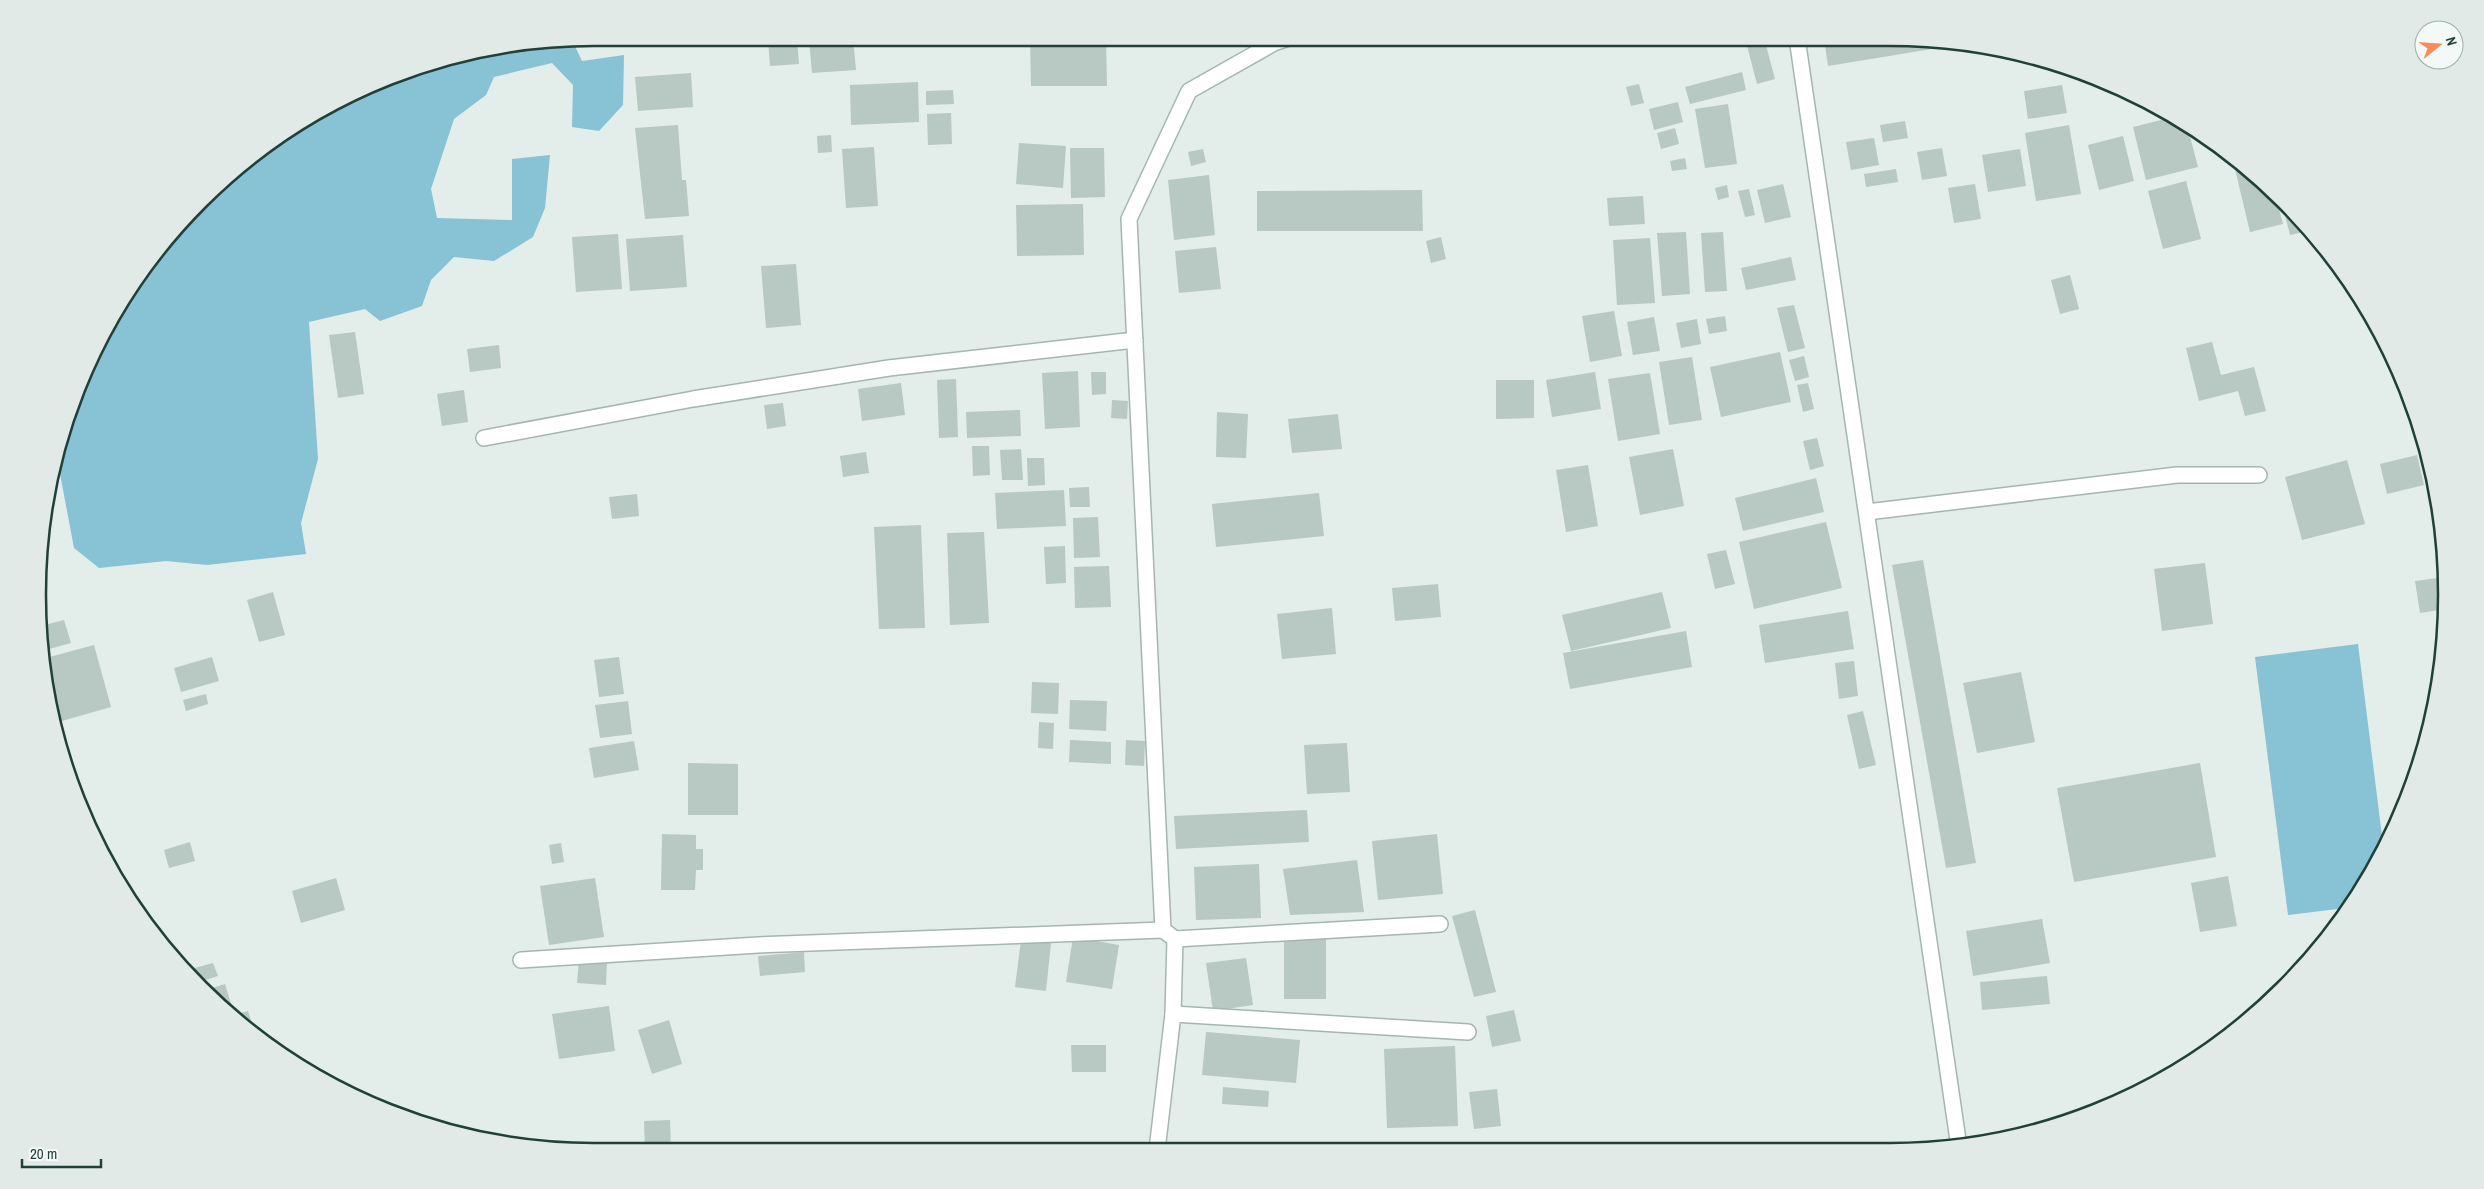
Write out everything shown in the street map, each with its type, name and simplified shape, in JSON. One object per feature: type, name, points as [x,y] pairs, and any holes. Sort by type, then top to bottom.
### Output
[{"type":"street","points":[[1158,1143],[1173,1014],[1129,219],[1189,92],[1269,46]]},
{"type":"street","points":[[1799,46],[1958,1138]]},
{"type":"street","points":[[484,438],[693,399],[889,368],[1136,340]]},
{"type":"street","points":[[1867,512],[2177,475],[2258,475]]},
{"type":"street","points":[[521,960],[758,945],[1169,934],[1440,924]]},
{"type":"street","points":[[1173,1014],[1468,1032]]},
{"type":"water","points":[[559,47],[575,47],[582,61],[624,55],[623,105],[599,131],[572,127],[573,85],[552,63],[494,77],[486,95],[454,119],[431,189],[437,218],[512,220],[512,159],[550,155],[545,208],[533,237],[494,261],[454,257],[431,280],[422,306],[380,321],[365,309],[309,322],[318,459],[301,523],[306,554],[207,565],[166,561],[99,568],[74,548],[60,474],[75,418],[88,385],[120,320],[139,290],[182,233],[233,182],[290,139],[320,120],[352,103],[418,75],[488,57]]},
{"type":"water","points":[[2358,644],[2382,835],[2364,869],[2338,909],[2288,915],[2255,657]]},
{"type":"building","points":[[768,46],[798,46],[799,64],[770,66]]},
{"type":"building","points":[[810,46],[854,46],[856,70],[812,73]]},
{"type":"building","points":[[1030,46],[1106,46],[1107,86],[1031,86]]},
{"type":"building","points":[[1747,46],[1766,46],[1775,79],[1757,84]]},
{"type":"building","points":[[1825,46],[1936,48],[1828,66]]},
{"type":"building","points":[[1742,72],[1746,90],[1690,104],[1685,87]]},
{"type":"building","points":[[691,73],[693,107],[638,111],[635,77]]},
{"type":"building","points":[[918,82],[919,122],[851,125],[850,85]]},
{"type":"building","points":[[1639,84],[1644,103],[1631,106],[1626,87]]},
{"type":"building","points":[[2062,85],[2067,113],[2028,119],[2024,91]]},
{"type":"building","points":[[953,90],[954,104],[926,105],[926,91]]},
{"type":"building","points":[[1678,102],[1683,122],[1654,130],[1649,109]]},
{"type":"building","points":[[1728,104],[1737,164],[1705,168],[1695,109]]},
{"type":"building","points":[[951,113],[952,144],[928,145],[927,114]]},
{"type":"building","points":[[2164,120],[2190,136],[2198,167],[2146,180],[2133,127]]},
{"type":"building","points":[[1905,121],[1908,138],[1883,142],[1880,125]]},
{"type":"building","points":[[678,125],[682,180],[686,180],[689,216],[645,219],[635,128]]},
{"type":"building","points":[[2069,125],[2081,194],[2036,201],[2025,133]]},
{"type":"building","points":[[1675,128],[1679,144],[1661,149],[1657,133]]},
{"type":"building","points":[[831,135],[832,152],[818,153],[817,136]]},
{"type":"building","points":[[2123,136],[2134,181],[2099,190],[2088,145]]},
{"type":"building","points":[[1874,138],[1879,165],[1851,170],[1846,142]]},
{"type":"building","points":[[1019,143],[1066,146],[1063,188],[1016,184]]},
{"type":"building","points":[[874,147],[878,206],[846,208],[842,149]]},
{"type":"building","points":[[1070,148],[1104,148],[1105,197],[1071,198]]},
{"type":"building","points":[[1942,148],[1947,176],[1922,180],[1917,152]]},
{"type":"building","points":[[1203,149],[1206,162],[1191,166],[1188,152]]},
{"type":"building","points":[[2020,149],[2026,186],[1988,192],[1982,155]]},
{"type":"building","points":[[1685,158],[1687,169],[1672,171],[1670,161]]},
{"type":"building","points":[[1896,169],[1898,182],[1866,187],[1864,174]]},
{"type":"building","points":[[2235,170],[2279,209],[2283,224],[2250,232]]},
{"type":"building","points":[[1209,175],[1215,235],[1174,240],[1168,180]]},
{"type":"building","points":[[2186,181],[2201,239],[2163,249],[2148,191]]},
{"type":"building","points":[[1783,184],[1791,217],[1765,223],[1757,190]]},
{"type":"building","points":[[1975,184],[1981,219],[1954,223],[1948,188]]},
{"type":"building","points":[[1727,185],[1729,197],[1718,200],[1715,188]]},
{"type":"building","points":[[1749,189],[1755,215],[1745,217],[1738,191]]},
{"type":"building","points":[[1422,190],[1423,231],[1257,231],[1257,191]]},
{"type":"building","points":[[1643,196],[1645,224],[1609,226],[1607,198]]},
{"type":"building","points":[[1083,204],[1084,255],[1017,256],[1016,205]]},
{"type":"building","points":[[2285,215],[2301,232],[2290,235]]},
{"type":"building","points":[[1686,232],[1690,294],[1662,296],[1657,233]]},
{"type":"building","points":[[1723,232],[1727,291],[1705,292],[1701,233]]},
{"type":"building","points":[[618,234],[622,289],[576,292],[572,237]]},
{"type":"building","points":[[683,235],[687,287],[630,291],[626,239]]},
{"type":"building","points":[[1441,237],[1446,259],[1431,263],[1426,241]]},
{"type":"building","points":[[1650,238],[1655,303],[1617,305],[1613,240]]},
{"type":"building","points":[[1216,247],[1221,289],[1179,293],[1175,251]]},
{"type":"building","points":[[1791,257],[1796,280],[1746,290],[1741,268]]},
{"type":"building","points":[[796,264],[801,325],[766,328],[761,266]]},
{"type":"building","points":[[2070,275],[2079,309],[2060,314],[2051,280]]},
{"type":"building","points":[[1794,305],[1805,348],[1788,352],[1777,308]]},
{"type":"building","points":[[1614,311],[1622,356],[1590,362],[1582,316]]},
{"type":"building","points":[[1725,316],[1727,331],[1709,334],[1706,319]]},
{"type":"building","points":[[1654,317],[1660,351],[1633,355],[1627,322]]},
{"type":"building","points":[[1697,319],[1701,344],[1681,348],[1676,323]]},
{"type":"building","points":[[355,332],[364,394],[338,398],[329,335]]},
{"type":"building","points":[[2212,342],[2221,375],[2254,367],[2266,411],[2245,416],[2238,391],[2199,401],[2186,348]]},
{"type":"building","points":[[499,345],[501,368],[470,372],[467,349]]},
{"type":"building","points":[[1780,352],[1791,402],[1721,417],[1710,367]]},
{"type":"building","points":[[1804,356],[1809,377],[1795,381],[1789,360]]},
{"type":"building","points":[[1692,357],[1702,420],[1669,425],[1659,362]]},
{"type":"building","points":[[1078,371],[1080,427],[1045,429],[1042,373]]},
{"type":"building","points":[[1091,372],[1106,372],[1106,394],[1092,395]]},
{"type":"building","points":[[1595,372],[1601,409],[1552,417],[1546,380]]},
{"type":"building","points":[[1650,373],[1660,434],[1618,441],[1608,379]]},
{"type":"building","points":[[956,379],[958,437],[939,438],[937,380]]},
{"type":"building","points":[[1496,380],[1534,380],[1534,418],[1496,419]]},
{"type":"building","points":[[901,383],[905,415],[862,421],[858,389]]},
{"type":"building","points":[[1808,383],[1814,409],[1803,412],[1797,385]]},
{"type":"building","points":[[464,390],[468,422],[442,426],[437,394]]},
{"type":"building","points":[[1112,400],[1128,401],[1127,419],[1111,418]]},
{"type":"building","points":[[783,403],[786,426],[767,429],[764,405]]},
{"type":"building","points":[[1020,410],[1021,436],[967,438],[966,412]]},
{"type":"building","points":[[1217,412],[1248,414],[1246,458],[1216,457]]},
{"type":"building","points":[[1338,414],[1342,449],[1292,453],[1288,419]]},
{"type":"building","points":[[1817,438],[1824,466],[1810,470],[1803,441]]},
{"type":"building","points":[[972,446],[989,446],[990,475],[973,476]]},
{"type":"building","points":[[1021,449],[1023,480],[1002,480],[1000,450]]},
{"type":"building","points":[[1673,449],[1684,506],[1640,515],[1629,457]]},
{"type":"building","points":[[866,452],[869,473],[843,477],[840,456]]},
{"type":"building","points":[[2417,455],[2424,485],[2387,494],[2380,464]]},
{"type":"building","points":[[1027,458],[1044,458],[1045,485],[1028,486]]},
{"type":"building","points":[[2347,460],[2365,524],[2302,540],[2285,477]]},
{"type":"building","points":[[1588,465],[1598,526],[1566,532],[1556,470]]},
{"type":"building","points":[[1816,478],[1824,512],[1743,531],[1735,498]]},
{"type":"building","points":[[1089,487],[1090,507],[1070,507],[1069,488]]},
{"type":"building","points":[[1064,490],[1066,526],[997,529],[995,493]]},
{"type":"building","points":[[1319,493],[1324,536],[1216,547],[1212,504]]},
{"type":"building","points":[[637,494],[639,516],[612,519],[609,497]]},
{"type":"building","points":[[1098,517],[1100,557],[1074,558],[1073,518]]},
{"type":"building","points":[[1826,522],[1842,588],[1754,609],[1739,542]]},
{"type":"building","points":[[921,525],[925,628],[879,629],[874,527]]},
{"type":"building","points":[[984,532],[989,623],[950,625],[947,533]]},
{"type":"building","points":[[1065,546],[1066,583],[1046,584],[1044,547]]},
{"type":"building","points":[[1726,550],[1735,584],[1715,589],[1707,554]]},
{"type":"building","points":[[1923,560],[1976,863],[1946,868],[1892,565]]},
{"type":"building","points":[[2205,563],[2213,624],[2162,631],[2154,569]]},
{"type":"building","points":[[1109,566],[1111,607],[1075,608],[1074,567]]},
{"type":"building","points":[[2438,578],[2438,610],[2420,613],[2415,581]]},
{"type":"building","points":[[1438,584],[1441,617],[1395,621],[1392,588]]},
{"type":"building","points":[[273,592],[285,635],[259,642],[247,600]]},
{"type":"building","points":[[1662,592],[1671,628],[1571,651],[1562,615]]},
{"type":"building","points":[[1332,608],[1336,654],[1282,659],[1277,614]]},
{"type":"building","points":[[1848,611],[1854,649],[1765,663],[1759,625]]},
{"type":"building","points":[[64,620],[71,643],[49,649],[47,624]]},
{"type":"building","points":[[1686,631],[1692,667],[1570,689],[1563,653]]},
{"type":"building","points":[[94,645],[111,707],[62,721],[50,657]]},
{"type":"building","points":[[212,657],[219,681],[181,692],[174,668]]},
{"type":"building","points":[[619,657],[624,694],[599,697],[594,660]]},
{"type":"building","points":[[1854,661],[1858,696],[1839,699],[1835,663]]},
{"type":"building","points":[[2021,672],[2035,742],[1977,753],[1963,683]]},
{"type":"building","points":[[1032,682],[1059,683],[1058,714],[1031,713]]},
{"type":"building","points":[[206,694],[208,704],[186,711],[183,700]]},
{"type":"building","points":[[1070,700],[1107,701],[1106,731],[1069,729]]},
{"type":"building","points":[[628,701],[632,734],[600,738],[595,705]]},
{"type":"building","points":[[1863,711],[1876,765],[1859,769],[1847,715]]},
{"type":"building","points":[[1039,722],[1054,723],[1053,749],[1038,748]]},
{"type":"building","points":[[1070,740],[1111,742],[1111,764],[1069,762]]},
{"type":"building","points":[[1126,740],[1145,741],[1144,766],[1125,765]]},
{"type":"building","points":[[634,741],[639,770],[594,778],[589,748]]},
{"type":"building","points":[[1347,743],[1350,792],[1307,794],[1304,745]]},
{"type":"building","points":[[688,763],[738,764],[738,815],[688,815]]},
{"type":"building","points":[[2200,763],[2216,857],[2074,882],[2057,788]]},
{"type":"building","points":[[1307,810],[1309,842],[1176,849],[1174,816]]},
{"type":"building","points":[[662,834],[696,835],[696,849],[703,849],[703,870],[696,870],[695,890],[661,890]]},
{"type":"building","points":[[1437,834],[1443,894],[1378,900],[1372,841]]},
{"type":"building","points":[[190,842],[195,861],[169,868],[164,850]]},
{"type":"building","points":[[561,843],[564,862],[552,864],[549,845]]},
{"type":"building","points":[[1357,860],[1364,912],[1290,915],[1283,869]]},
{"type":"building","points":[[1259,864],[1261,918],[1196,920],[1194,867]]},
{"type":"building","points":[[2228,876],[2237,926],[2200,932],[2191,883]]},
{"type":"building","points":[[336,878],[345,910],[301,923],[292,891]]},
{"type":"building","points":[[595,878],[604,937],[549,945],[540,886]]},
{"type":"building","points":[[1475,910],[1496,992],[1474,997],[1452,916]]},
{"type":"building","points":[[2042,919],[2050,963],[1973,976],[1966,931]]},
{"type":"building","points":[[1073,937],[1119,945],[1112,989],[1066,982]]},
{"type":"building","points":[[1284,938],[1326,939],[1326,999],[1284,999]]},
{"type":"building","points":[[1021,940],[1051,943],[1046,991],[1015,987]]},
{"type":"building","points":[[804,952],[805,972],[760,976],[758,956]]},
{"type":"building","points":[[1246,958],[1253,1005],[1213,1011],[1206,963]]},
{"type":"building","points":[[579,960],[607,962],[606,985],[577,983]]},
{"type":"building","points":[[213,963],[218,976],[205,980],[194,968]]},
{"type":"building","points":[[2047,976],[2050,1004],[1982,1010],[1980,982]]},
{"type":"building","points":[[225,984],[232,1006],[213,988]]},
{"type":"building","points":[[609,1006],[615,1051],[559,1059],[552,1014]]},
{"type":"building","points":[[1514,1010],[1521,1041],[1492,1047],[1486,1016]]},
{"type":"building","points":[[248,1011],[251,1021],[241,1013]]},
{"type":"building","points":[[669,1020],[682,1064],[652,1074],[638,1030]]},
{"type":"building","points":[[1206,1032],[1300,1040],[1296,1083],[1202,1075]]},
{"type":"building","points":[[1071,1045],[1106,1045],[1106,1072],[1072,1072]]},
{"type":"building","points":[[1455,1046],[1458,1126],[1387,1128],[1384,1049]]},
{"type":"building","points":[[1223,1087],[1269,1091],[1268,1107],[1222,1104]]},
{"type":"building","points":[[1497,1089],[1501,1126],[1474,1129],[1469,1092]]},
{"type":"building","points":[[670,1120],[671,1143],[645,1143],[644,1121]]}]
